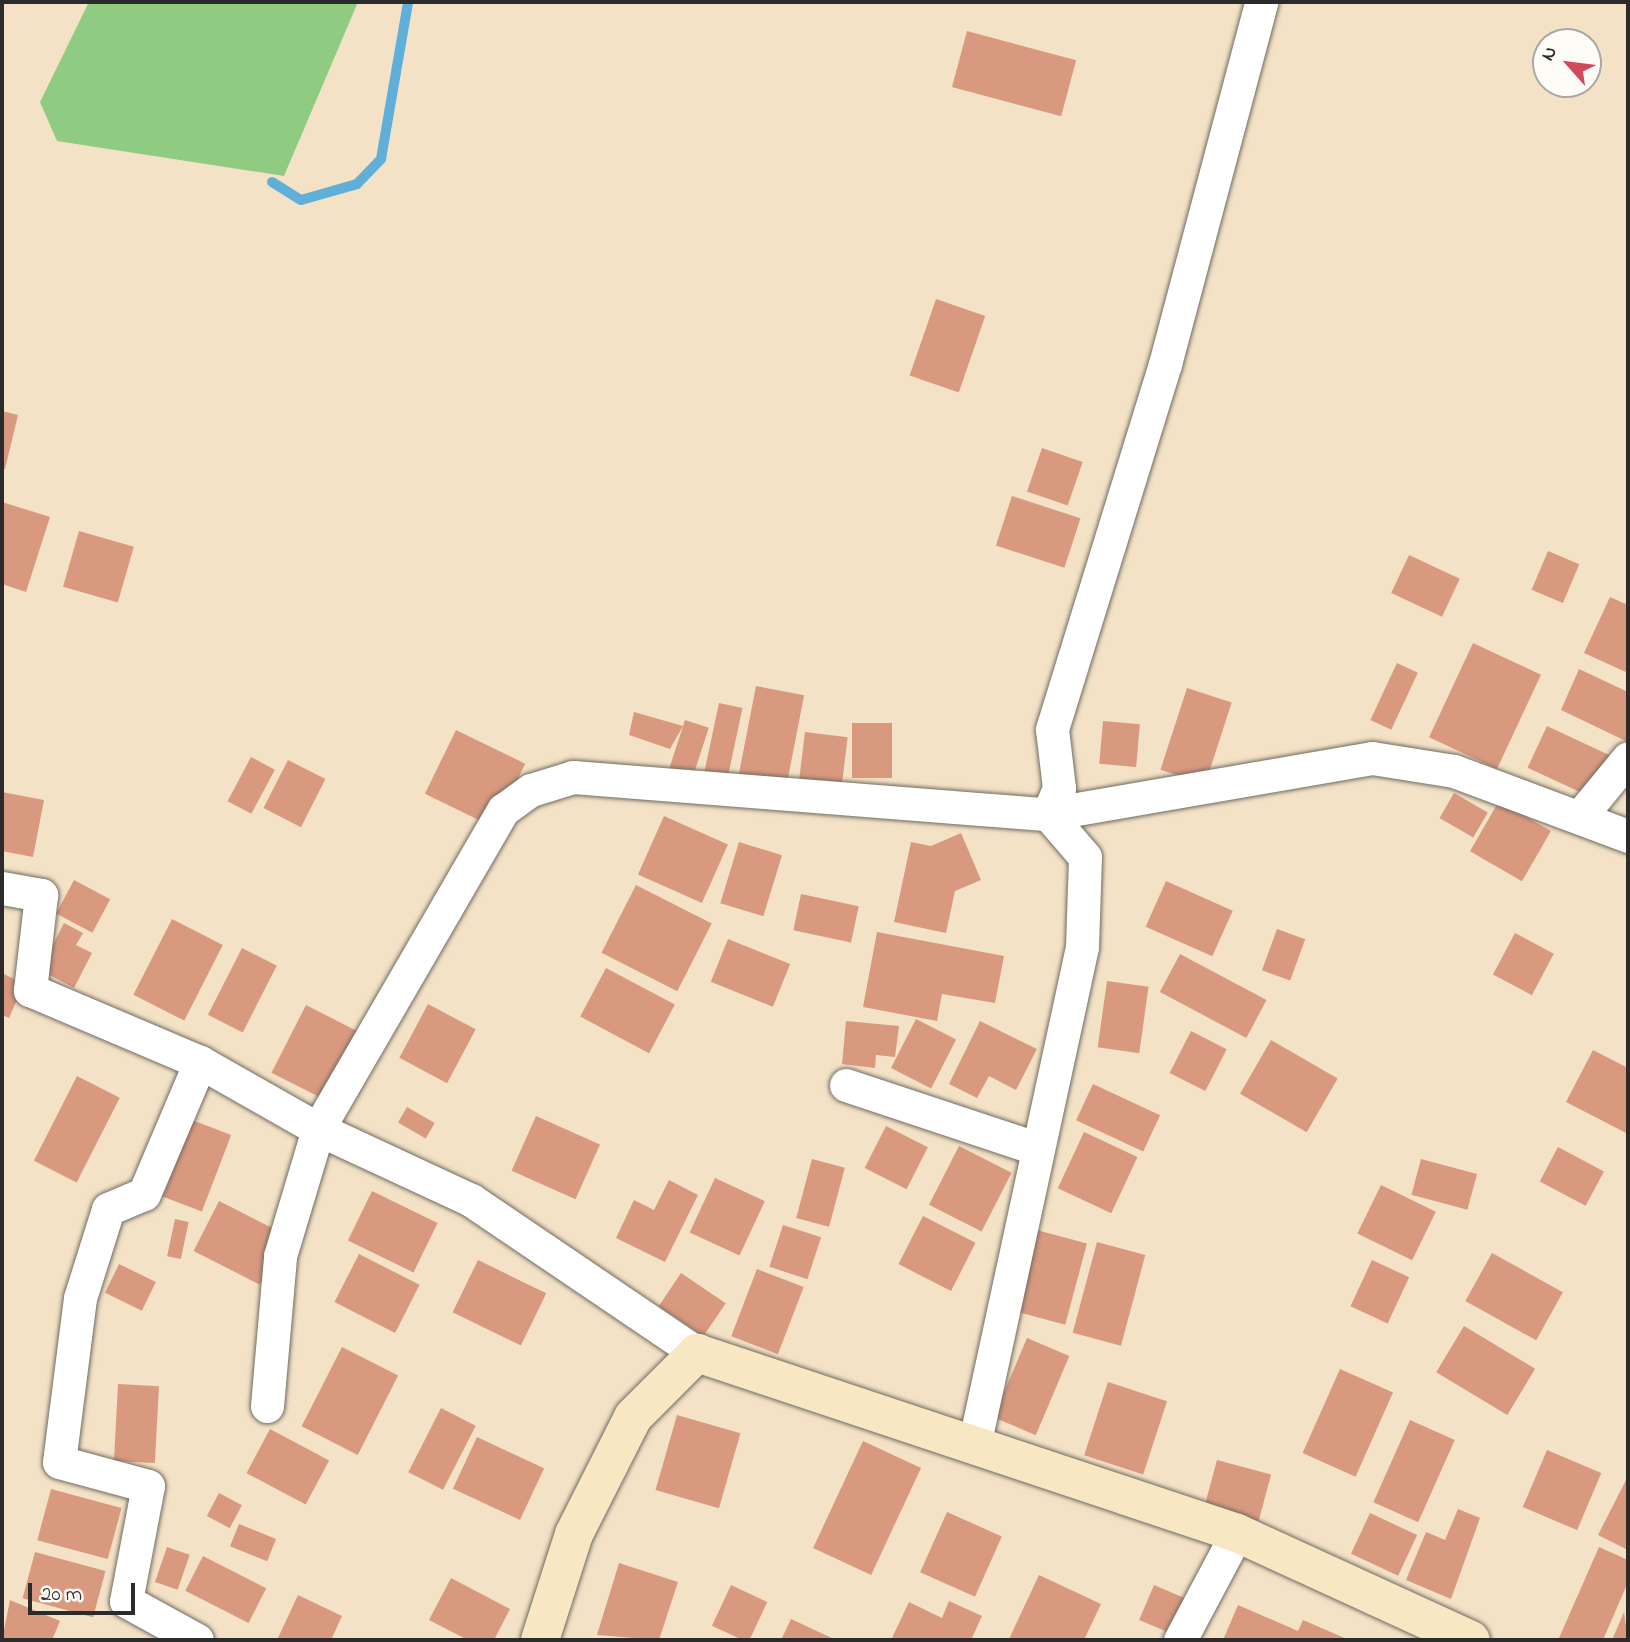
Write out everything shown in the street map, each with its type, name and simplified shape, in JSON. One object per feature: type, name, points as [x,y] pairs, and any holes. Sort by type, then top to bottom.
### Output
[{"type":"street","points":[[1048,814],[1059,788],[1052,729],[1165,364],[1261,2]]},
{"type":"street","points":[[267,1406],[280,1256],[318,1129],[503,810],[531,790],[573,777],[1048,814],[1372,758],[1454,771],[1582,814],[1628,836]]},
{"type":"street","points":[[1582,814],[1628,758]]},
{"type":"street","points":[[975,1441],[1035,1148],[1082,947],[1085,856],[1048,814]]},
{"type":"street","points":[[2,888],[41,895],[30,990],[200,1062],[318,1129],[471,1200],[697,1353],[975,1441],[1237,1533],[1471,1640]]},
{"type":"street","points":[[197,1640],[126,1601],[148,1486],[59,1462],[80,1298],[108,1209],[144,1194],[200,1062]]},
{"type":"street","points":[[846,1085],[1035,1148]]},
{"type":"street","points":[[540,1640],[574,1534],[632,1417],[697,1353]]},
{"type":"street","points":[[1180,1640],[1237,1533]]},
{"type":"green space","points":[[89,2],[358,2],[284,176],[57,141],[40,102]]},
{"type":"building","points":[[967,31],[1076,60],[1061,116],[952,87]]},
{"type":"building","points":[[936,299],[985,316],[959,393],[910,376]]},
{"type":"building","points":[[2,411],[18,415],[5,469],[2,468]]},
{"type":"building","points":[[1042,448],[1083,462],[1068,505],[1027,491]]},
{"type":"building","points":[[1012,496],[1080,518],[1064,568],[996,545]]},
{"type":"building","points":[[2,502],[50,517],[26,592],[2,584]]},
{"type":"building","points":[[79,531],[134,547],[118,602],[63,587]]},
{"type":"building","points":[[1548,551],[1579,564],[1563,603],[1532,590]]},
{"type":"building","points":[[1409,555],[1460,579],[1442,617],[1391,593]]},
{"type":"building","points":[[1610,597],[1628,605],[1628,673],[1584,653]]},
{"type":"building","points":[[1473,643],[1541,675],[1497,769],[1429,737]]},
{"type":"building","points":[[1397,663],[1418,673],[1391,730],[1370,720]]},
{"type":"building","points":[[1579,669],[1628,692],[1628,742],[1561,710]]},
{"type":"building","points":[[756,686],[804,695],[785,794],[737,785]]},
{"type":"building","points":[[1187,688],[1232,703],[1205,784],[1160,770]]},
{"type":"building","points":[[719,703],[742,708],[725,791],[701,786]]},
{"type":"building","points":[[634,712],[683,726],[670,749],[629,735]]},
{"type":"building","points":[[685,720],[709,728],[689,789],[665,781]]},
{"type":"building","points":[[1103,721],[1140,724],[1136,767],[1099,764]]},
{"type":"building","points":[[852,723],[892,723],[892,778],[852,778]]},
{"type":"building","points":[[1547,726],[1612,756],[1593,798],[1528,768]]},
{"type":"building","points":[[456,730],[525,764],[494,828],[425,794]]},
{"type":"building","points":[[805,732],[848,737],[842,784],[799,779]]},
{"type":"building","points":[[251,757],[275,770],[251,814],[228,801]]},
{"type":"building","points":[[288,760],[325,779],[301,827],[263,808]]},
{"type":"building","points":[[2,792],[44,800],[33,857],[2,851]]},
{"type":"building","points":[[1454,793],[1488,812],[1473,838],[1440,818]]},
{"type":"building","points":[[1499,801],[1551,831],[1522,881],[1470,851]]},
{"type":"building","points":[[664,816],[728,844],[702,903],[638,874]]},
{"type":"building","points":[[961,833],[981,880],[955,891],[946,933],[894,922],[911,842],[931,846]]},
{"type":"building","points":[[739,842],[782,855],[763,916],[720,903]]},
{"type":"building","points":[[74,880],[110,899],[92,933],[56,914]]},
{"type":"building","points":[[1166,881],[1233,911],[1212,956],[1146,927]]},
{"type":"building","points":[[636,885],[712,924],[677,991],[601,953]]},
{"type":"building","points":[[801,894],[859,906],[851,942],[793,930]]},
{"type":"building","points":[[172,919],[223,945],[184,1021],[133,995]]},
{"type":"building","points":[[64,923],[83,933],[76,945],[92,953],[74,988],[40,970]]},
{"type":"building","points":[[1277,929],[1305,939],[1290,981],[1262,970]]},
{"type":"building","points":[[877,932],[1004,956],[995,1003],[942,994],[937,1021],[863,1007]]},
{"type":"building","points":[[1515,933],[1554,954],[1532,995],[1493,974]]},
{"type":"building","points":[[728,939],[790,964],[773,1007],[711,982]]},
{"type":"building","points":[[242,948],[277,966],[243,1033],[208,1015]]},
{"type":"building","points":[[1180,954],[1267,1000],[1246,1038],[1160,992]]},
{"type":"building","points":[[606,968],[675,1005],[649,1053],[580,1017]]},
{"type":"building","points":[[2,973],[24,984],[9,1018],[2,1015]]},
{"type":"building","points":[[1107,981],[1149,987],[1139,1053],[1098,1047]]},
{"type":"building","points":[[428,1004],[476,1029],[447,1083],[399,1058]]},
{"type":"building","points":[[306,1005],[361,1033],[327,1101],[271,1073]]},
{"type":"building","points":[[916,1019],[956,1039],[931,1088],[891,1068]]},
{"type":"building","points":[[846,1021],[899,1026],[895,1057],[876,1055],[875,1068],[842,1064]]},
{"type":"building","points":[[980,1021],[1037,1049],[1016,1090],[989,1076],[977,1098],[949,1084]]},
{"type":"building","points":[[1191,1031],[1227,1049],[1205,1091],[1170,1073]]},
{"type":"building","points":[[1271,1040],[1338,1078],[1307,1132],[1240,1094]]},
{"type":"building","points":[[1593,1050],[1628,1068],[1628,1134],[1566,1102]]},
{"type":"building","points":[[77,1076],[120,1098],[77,1182],[34,1161]]},
{"type":"building","points":[[1093,1084],[1160,1115],[1143,1152],[1076,1120]]},
{"type":"building","points":[[407,1107],[435,1123],[426,1139],[398,1123]]},
{"type":"building","points":[[536,1116],[600,1144],[576,1199],[512,1171]]},
{"type":"building","points":[[192,1120],[231,1135],[202,1212],[163,1197]]},
{"type":"building","points":[[886,1126],[928,1147],[907,1189],[865,1168]]},
{"type":"building","points":[[1084,1132],[1137,1157],[1111,1213],[1058,1188]]},
{"type":"building","points":[[959,1146],[1012,1173],[982,1232],[929,1205]]},
{"type":"building","points":[[1558,1147],[1604,1171],[1586,1206],[1540,1181]]},
{"type":"building","points":[[812,1159],[845,1168],[829,1227],[796,1218]]},
{"type":"building","points":[[1421,1159],[1477,1174],[1467,1210],[1411,1195]]},
{"type":"building","points":[[715,1178],[765,1201],[739,1256],[690,1232]]},
{"type":"building","points":[[669,1180],[698,1195],[665,1262],[616,1238],[634,1200],[654,1210]]},
{"type":"building","points":[[1381,1185],[1436,1212],[1412,1260],[1357,1234]]},
{"type":"building","points":[[372,1191],[438,1223],[414,1272],[348,1240]]},
{"type":"building","points":[[219,1201],[285,1235],[260,1284],[194,1251]]},
{"type":"building","points":[[923,1216],[976,1243],[951,1291],[898,1264]]},
{"type":"building","points":[[175,1219],[189,1222],[181,1259],[167,1256]]},
{"type":"building","points":[[783,1225],[821,1237],[807,1279],[769,1267]]},
{"type":"building","points":[[1029,1228],[1087,1244],[1065,1325],[1007,1309]]},
{"type":"building","points":[[1097,1242],[1145,1255],[1121,1346],[1073,1333]]},
{"type":"building","points":[[1492,1253],[1563,1292],[1536,1340],[1465,1301]]},
{"type":"building","points":[[359,1254],[420,1285],[395,1333],[334,1302]]},
{"type":"building","points":[[478,1260],[546,1293],[521,1345],[453,1312]]},
{"type":"building","points":[[1372,1260],[1409,1277],[1388,1324],[1350,1306]]},
{"type":"building","points":[[119,1264],[156,1282],[142,1311],[105,1293]]},
{"type":"building","points":[[757,1269],[804,1287],[778,1354],[731,1336]]},
{"type":"building","points":[[681,1273],[726,1303],[703,1336],[659,1306]]},
{"type":"building","points":[[1464,1326],[1535,1369],[1507,1415],[1436,1372]]},
{"type":"building","points":[[1027,1338],[1069,1356],[1036,1435],[993,1417]]},
{"type":"building","points":[[342,1347],[398,1376],[358,1455],[302,1426]]},
{"type":"building","points":[[1340,1369],[1393,1393],[1356,1477],[1303,1453]]},
{"type":"building","points":[[1108,1382],[1167,1401],[1143,1474],[1084,1455]]},
{"type":"building","points":[[118,1384],[159,1386],[155,1463],[114,1461]]},
{"type":"building","points":[[441,1408],[476,1426],[443,1490],[408,1472]]},
{"type":"building","points":[[677,1415],[740,1433],[719,1508],[656,1490]]},
{"type":"building","points":[[1410,1420],[1455,1440],[1418,1522],[1373,1502]]},
{"type":"building","points":[[270,1429],[329,1460],[306,1505],[247,1473]]},
{"type":"building","points":[[477,1437],[544,1468],[520,1520],[453,1489]]},
{"type":"building","points":[[863,1441],[921,1468],[871,1575],[813,1548]]},
{"type":"building","points":[[1547,1450],[1601,1473],[1577,1530],[1523,1507]]},
{"type":"building","points":[[1217,1460],[1271,1474],[1259,1521],[1205,1506]]},
{"type":"building","points":[[1628,1476],[1628,1550],[1598,1535]]},
{"type":"building","points":[[51,1489],[122,1508],[108,1559],[37,1540]]},
{"type":"building","points":[[219,1493],[242,1505],[230,1528],[207,1516]]},
{"type":"building","points":[[1458,1509],[1480,1518],[1451,1599],[1406,1580],[1426,1532],[1445,1540]]},
{"type":"building","points":[[947,1512],[1002,1536],[975,1597],[920,1572]]},
{"type":"building","points":[[1370,1513],[1417,1535],[1398,1576],[1351,1554]]},
{"type":"building","points":[[239,1524],[276,1539],[267,1561],[230,1546]]},
{"type":"building","points":[[167,1547],[190,1555],[178,1590],[155,1582]]},
{"type":"building","points":[[1599,1547],[1628,1560],[1628,1582],[1603,1640],[1559,1638]]},
{"type":"building","points":[[35,1552],[106,1571],[93,1617],[23,1598]]},
{"type":"building","points":[[203,1556],[266,1588],[249,1623],[185,1591]]},
{"type":"building","points":[[619,1563],[678,1582],[659,1640],[597,1635]]},
{"type":"building","points":[[1039,1575],[1101,1604],[1084,1640],[1009,1639]]},
{"type":"building","points":[[451,1578],[510,1609],[494,1640],[468,1640],[429,1620]]},
{"type":"building","points":[[731,1585],[767,1602],[749,1640],[742,1640],[712,1626]]},
{"type":"building","points":[[1154,1585],[1184,1598],[1170,1633],[1139,1620]]},
{"type":"building","points":[[298,1595],[342,1616],[331,1640],[277,1640]]},
{"type":"building","points":[[10,1600],[60,1621],[52,1640],[2,1640]]},
{"type":"building","points":[[949,1601],[982,1616],[971,1640],[891,1640],[909,1602],[942,1618]]},
{"type":"building","points":[[1238,1605],[1298,1631],[1303,1620],[1349,1640],[1223,1640]]},
{"type":"building","points":[[1624,1612],[1628,1640],[1612,1640]]},
{"type":"building","points":[[791,1619],[836,1640],[781,1640]]},
{"type":"waterway","points":[[272,182],[301,200],[357,184],[381,159],[408,2]]}]
